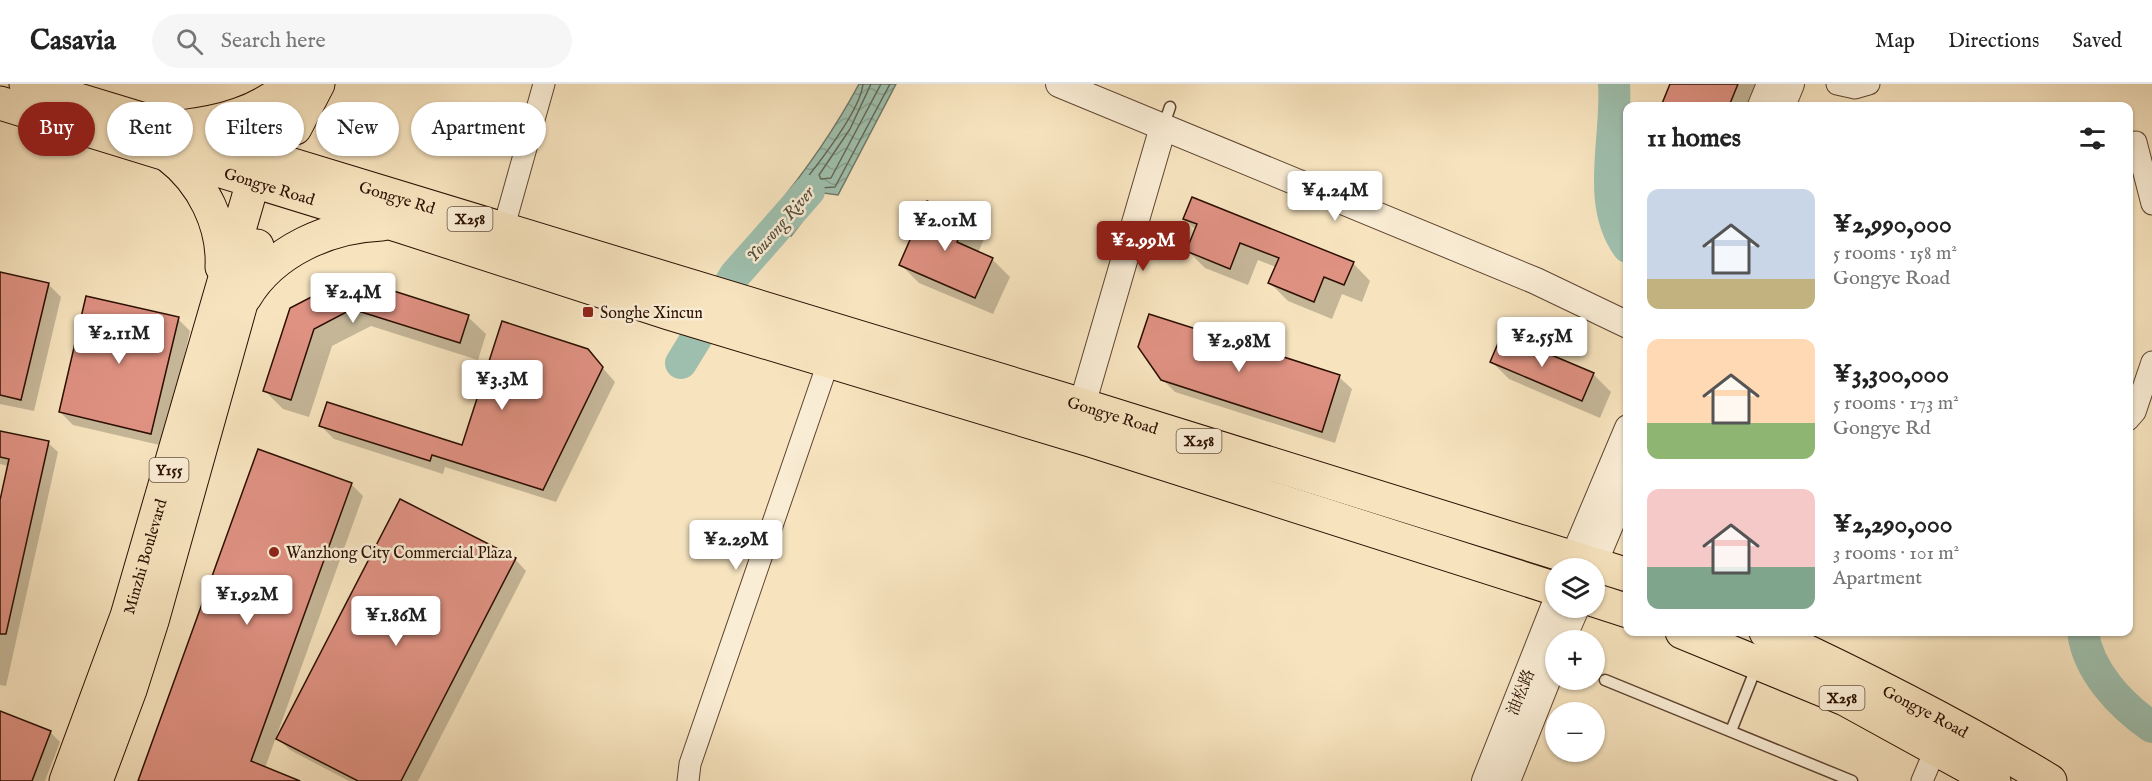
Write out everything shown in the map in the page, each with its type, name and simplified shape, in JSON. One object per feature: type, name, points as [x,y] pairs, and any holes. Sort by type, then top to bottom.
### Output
[{"type":"main road","name":"X258","points":[[26,84],[107,116]]},
{"type":"main road","points":[[193,131],[251,112],[292,84]]},
{"type":"main road","points":[[268,171],[292,84]]},
{"type":"main road","points":[[268,171],[318,84]]},
{"type":"main road","name":"Gongye Road","points":[[0,103],[107,126]]},
{"type":"main road","name":"Gongye Road","points":[[193,148],[268,171],[400,226]]},
{"type":"main road","points":[[178,156],[209,207],[219,230],[231,296],[263,274],[282,257],[324,234],[366,225],[400,226]]},
{"type":"main road","name":"Gongye Rd","points":[[268,171],[503,230],[674,298]]},
{"type":"main road","name":"Minzhi Boulevard","points":[[66,781],[127,616],[231,296],[268,171]]},
{"type":"main road","name":"Gongye Rd","points":[[400,226],[674,298],[765,325]]},
{"type":"main road","name":"Minzhi Boulevard","points":[[96,781],[130,690],[152,621],[231,296]]},
{"type":"main road","name":"Gongye Road","points":[[765,325],[1082,405],[1560,558]]},
{"type":"main road","name":"Gongye Road","points":[[765,325],[829,360],[1090,440],[1545,585]]},
{"type":"main road","name":"Gongye Road","points":[[1605,570],[1623,574]]},
{"type":"main road","points":[[1605,604],[1623,609]]},
{"type":"main road","name":"Gongye Road","points":[[1703,636],[1762,647],[1849,670],[1969,732],[2050,781]]},
{"type":"main road","name":"Gongye Road","points":[[1762,647],[1845,699],[1994,781]]},
{"type":"street","points":[[503,230],[544,84]]},
{"type":"street","points":[[1059,84],[1166,117],[1536,281],[1623,323]]},
{"type":"street","points":[[1763,102],[1770,84]]},
{"type":"street","points":[[1784,102],[1791,84]]},
{"type":"street","points":[[1837,84],[1855,88],[1869,84]]},
{"type":"street","points":[[1082,405],[1166,117]]},
{"type":"street","points":[[2136,142],[2152,204]]},
{"type":"street","points":[[688,781],[690,764],[829,360]]},
{"type":"street","points":[[2133,414],[2152,362]]},
{"type":"street","points":[[1584,558],[1623,443]]},
{"type":"street","points":[[1586,558],[1623,491]]},
{"type":"street","name":"油松路","points":[[1485,781],[1550,618]]},
{"type":"street","name":"油松路","points":[[1507,781],[1545,686]]},
{"type":"street","points":[[1922,781],[1936,748]]},
{"type":"lane","points":[[1731,731],[1762,647]]},
{"type":"lane","points":[[1605,680],[1852,781]]},
{"type":"water","points":[[859,84],[896,84],[838,195],[824,193],[791,236],[771,213],[818,151]]},
{"type":"building","points":[[1670,84],[1738,84],[1731,102],[1663,102]]},
{"type":"building","points":[[1192,197],[1354,262],[1344,285],[1324,277],[1314,302],[1268,283],[1279,258],[1240,243],[1230,269],[1186,251],[1197,224],[1183,219]]},
{"type":"building","points":[[927,201],[968,218],[957,242],[993,258],[975,298],[899,265]]},
{"type":"building","points":[[0,272],[49,283],[21,400],[0,395]]},
{"type":"building","points":[[350,277],[469,315],[460,343],[352,309],[314,329],[291,400],[263,391],[290,308]]},
{"type":"building","points":[[86,296],[179,317],[151,434],[59,412]]},
{"type":"building","points":[[1149,314],[1340,375],[1322,432],[1161,380],[1138,347]]},
{"type":"building","points":[[502,321],[588,349],[603,367],[543,490],[432,455],[430,461],[319,426],[327,402],[462,445]]},
{"type":"building","points":[[1502,334],[1594,373],[1582,401],[1490,362]]},
{"type":"building","points":[[0,431],[49,441],[6,634],[0,634],[0,500],[9,459],[0,457]]},
{"type":"building","name":"Wanzhong City Commercial Plaza","points":[[258,449],[352,483],[251,761],[300,781],[138,781]]},
{"type":"building","points":[[400,499],[516,558],[401,781],[358,781],[276,739]]},
{"type":"building","points":[[0,711],[51,731],[32,781],[0,781]]},
{"type":"waterway","points":[[1614,84],[1610,189],[1612,210],[1623,238]]},
{"type":"waterway","name":"Yousong River","points":[[681,363],[735,275],[809,191]]},
{"type":"waterway","points":[[2084,636],[2091,660],[2107,686],[2117,698],[2152,727]]},
{"type":"place","name":"Songhe Xincun","points":[[588,312]]},
{"type":"place","name":"Wanzhong City Commercial Plaza","points":[[274,552]]}]
